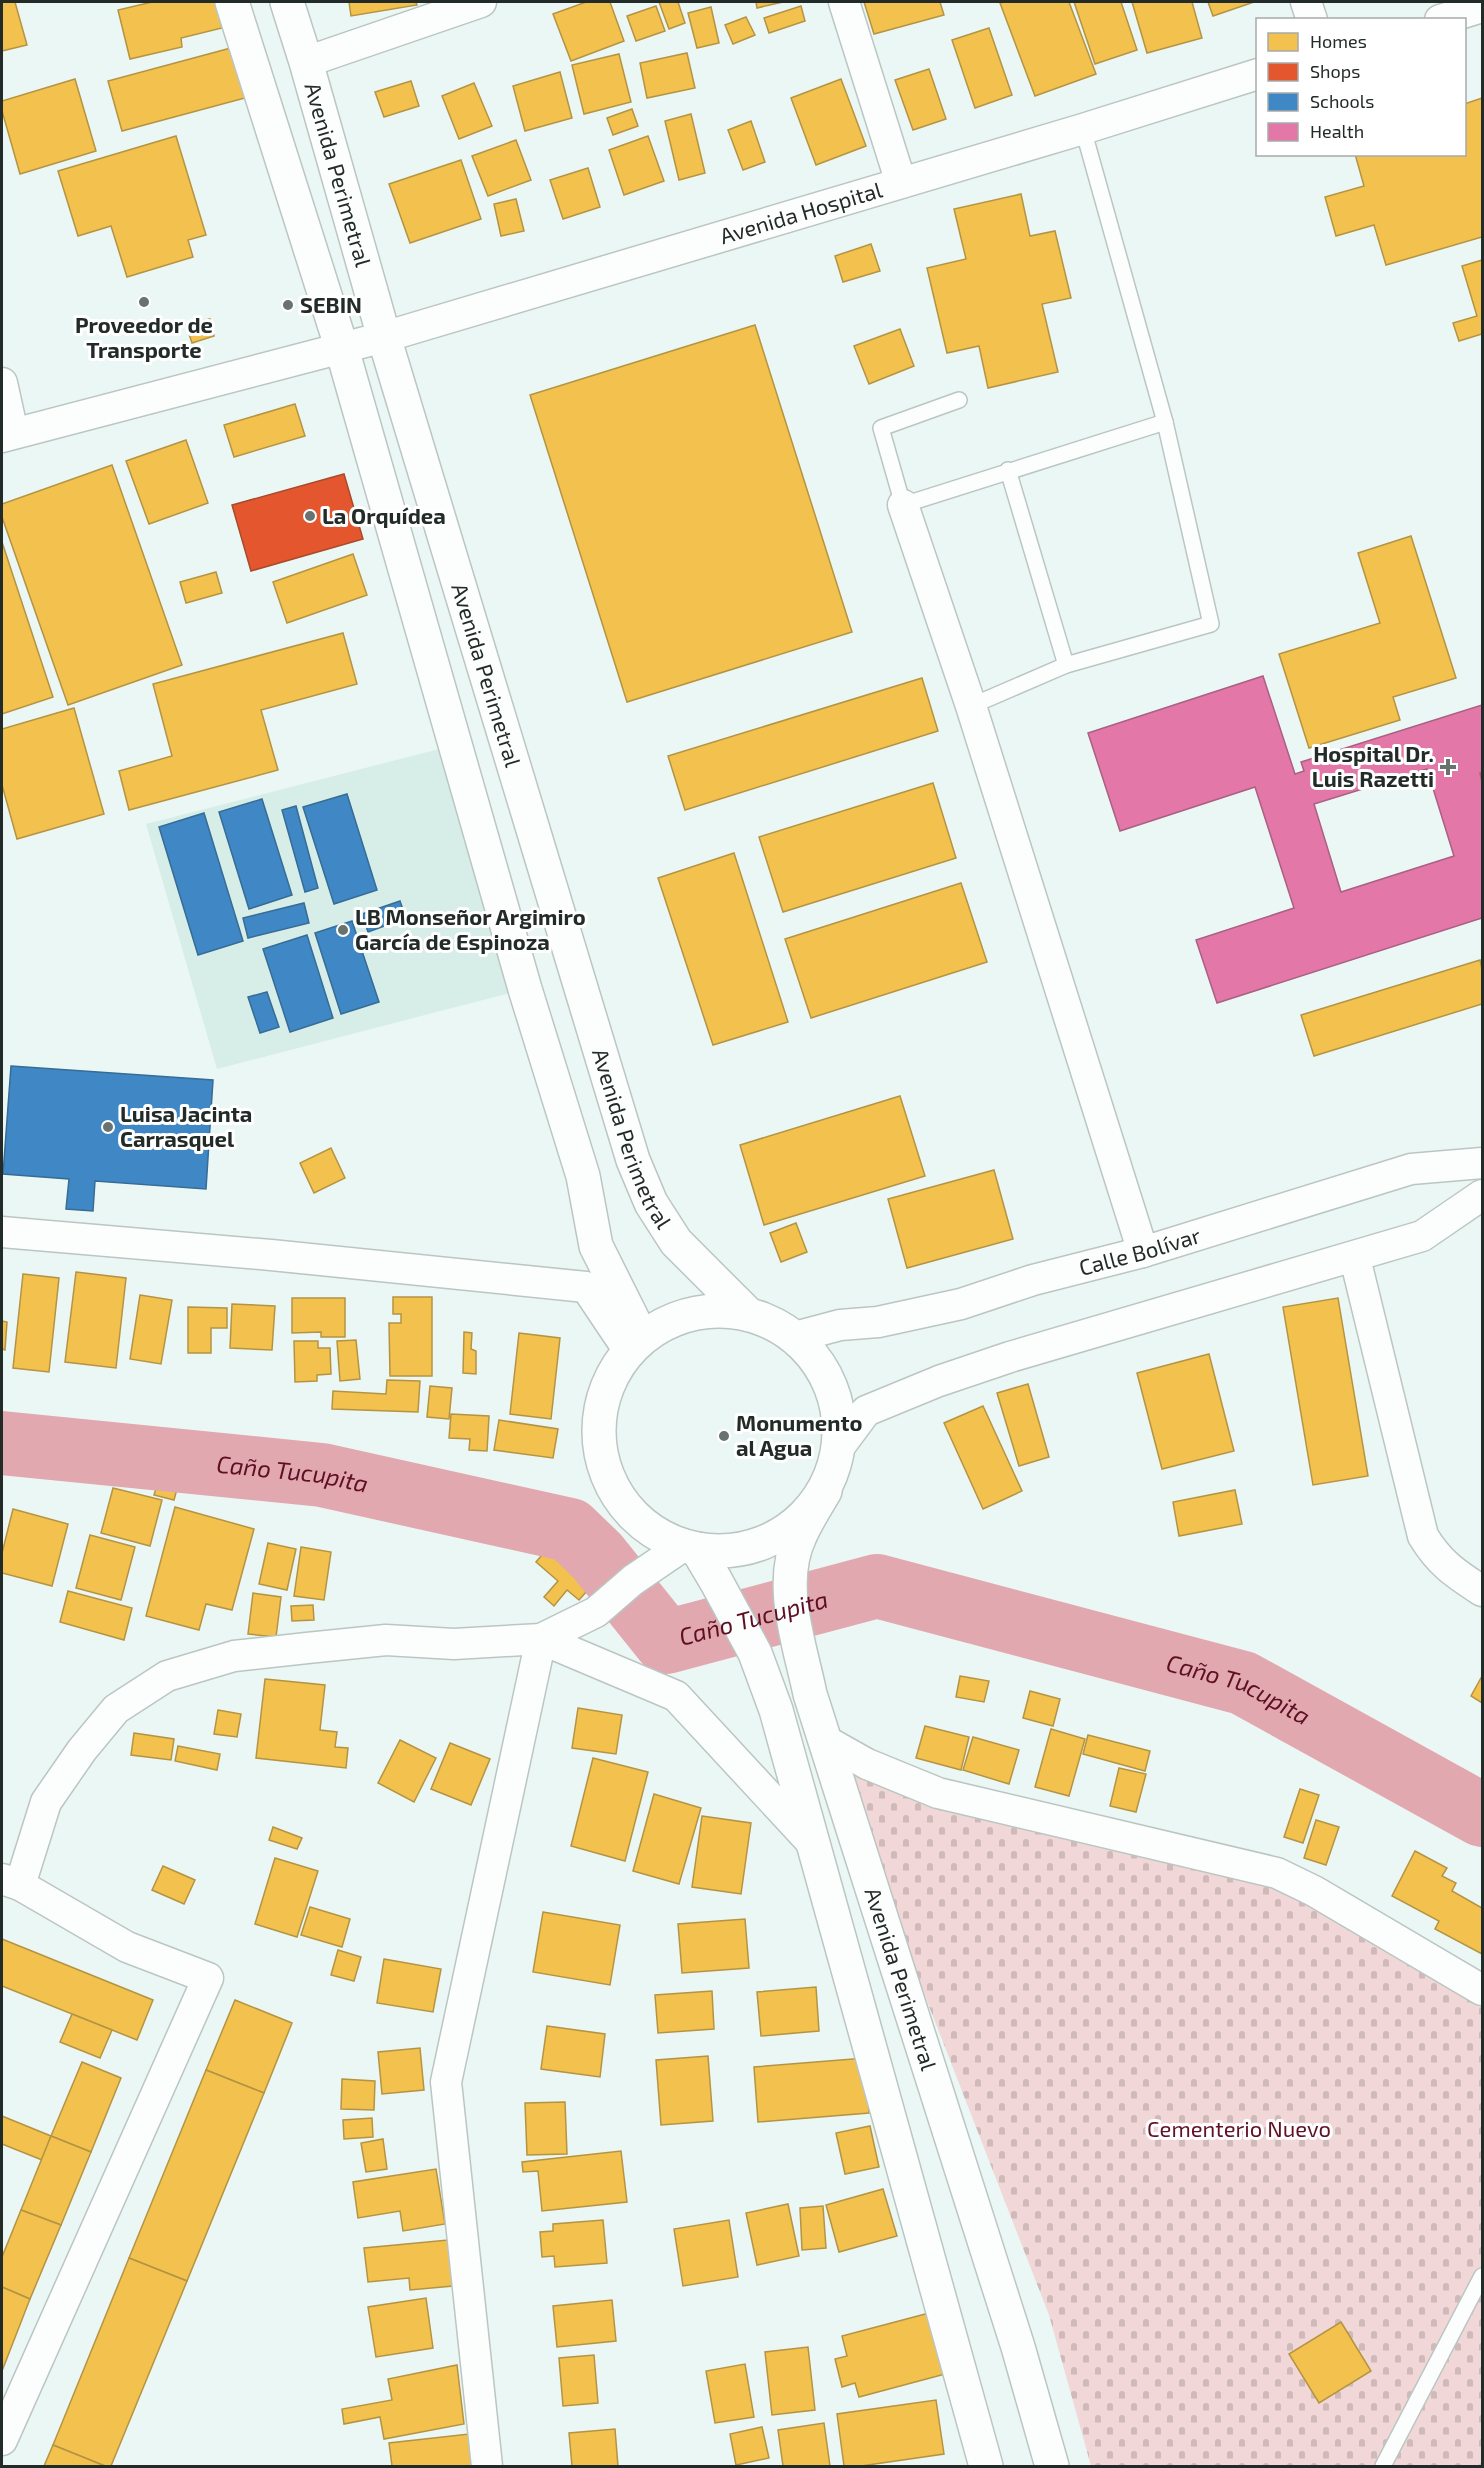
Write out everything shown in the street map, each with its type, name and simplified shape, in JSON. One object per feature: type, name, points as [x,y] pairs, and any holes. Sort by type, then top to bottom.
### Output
[{"type":"street","name":"Avenida Perimetral","points":[[232,2],[342,349],[525,989],[583,1176],[596,1246],[635,1345]]},
{"type":"street","name":"Avenida Perimetral","points":[[287,2],[384,337],[633,1161],[651,1203],[676,1242],[748,1314]]},
{"type":"street","points":[[306,62],[481,2]]},
{"type":"street","points":[[844,2],[901,183]]},
{"type":"street","points":[[1306,2],[1311,18]]},
{"type":"street","points":[[1446,18],[1482,7]]},
{"type":"street","name":"Avenida Hospital","points":[[7,435],[384,337],[1083,129],[1256,74]]},
{"type":"street","points":[[2,383],[7,435]]},
{"type":"street","points":[[903,505],[971,706],[1143,1252]]},
{"type":"street","name":"Calle Bolívar","points":[[795,1337],[840,1324],[878,1322],[961,1304],[1033,1280],[1143,1252],[1411,1169],[1482,1163]]},
{"type":"street","points":[[840,1446],[866,1410],[939,1381],[1010,1357],[1355,1258],[1422,1236],[1482,1195]]},
{"type":"street","points":[[2,1232],[271,1255],[586,1287],[635,1345]]},
{"type":"street","points":[[1355,1258],[1423,1536],[1435,1556],[1482,1591]]},
{"type":"street","points":[[711,1311],[748,1314],[773,1323],[795,1337],[816,1359],[831,1386],[839,1415],[840,1446],[825,1491],[791,1528],[770,1541],[746,1548],[722,1552],[690,1548],[663,1538],[644,1526],[628,1511],[615,1493],[600,1452],[598,1430],[603,1398],[616,1368],[635,1345],[674,1319],[692,1314],[711,1311]]},
{"type":"street","name":"Avenida Perimetral","points":[[825,1491],[799,1537],[789,1574],[790,1597],[810,1694],[1018,2347],[1052,2466]]},
{"type":"street","name":"Avenida Perimetral","points":[[690,1548],[727,1602],[754,1653],[776,1710],[986,2466]]},
{"type":"street","points":[[2,2440],[208,1978],[127,1947],[11,1882],[46,1802],[82,1750],[116,1709],[167,1677],[234,1656],[386,1640],[454,1644],[541,1638],[596,1611],[633,1580],[690,1548]]},
{"type":"street","points":[[541,1638],[676,1695],[813,1844]]},
{"type":"street","points":[[487,2466],[446,2082],[541,1638]]},
{"type":"street","points":[[826,1741],[867,1764],[938,1793],[1277,1873],[1314,1890],[1482,1990]]},
{"type":"lane","points":[[971,706],[1066,665],[1211,624],[1166,422],[1083,129]]},
{"type":"lane","points":[[959,400],[880,428],[903,505],[1166,422]]},
{"type":"lane","points":[[1008,470],[1066,665]]},
{"type":"lane","points":[[1383,2466],[1482,2276]]},
{"type":"shaded area","name":"LB Monseñor Argimiro García de Espinoza","points":[[455,745],[525,989],[217,1069],[146,824]]},
{"type":"green space","name":"Cementerio Nuevo","points":[[826,1741],[867,1764],[1232,1863],[1482,1990],[1482,2466],[1091,2466],[1049,2315]]},
{"type":"building: Homes","points":[[2,2],[15,2],[27,45],[2,51]]},
{"type":"building: Homes","points":[[152,2],[216,2],[222,28],[181,38],[182,47],[130,59],[118,10]]},
{"type":"building: Homes","points":[[349,2],[416,2],[417,5],[351,16]]},
{"type":"building: Homes","points":[[586,2],[610,2],[624,41],[571,61],[553,14]]},
{"type":"building: Homes","points":[[659,2],[678,2],[685,23],[669,29]]},
{"type":"building: Homes","points":[[756,2],[783,2],[757,8]]},
{"type":"building: Homes","points":[[864,2],[940,2],[944,15],[874,34]]},
{"type":"building: Homes","points":[[1069,2],[1096,74],[1035,96],[1000,3]]},
{"type":"building: Homes","points":[[1074,2],[1121,2],[1137,50],[1095,64]]},
{"type":"building: Homes","points":[[1132,2],[1192,2],[1202,38],[1147,53]]},
{"type":"building: Homes","points":[[1208,2],[1254,2],[1213,16]]},
{"type":"building: Homes","points":[[656,6],[665,31],[636,41],[627,16]]},
{"type":"building: Homes","points":[[801,6],[805,21],[769,33],[764,18]]},
{"type":"building: Homes","points":[[711,7],[719,43],[697,48],[688,13]]},
{"type":"building: Homes","points":[[746,17],[755,35],[733,44],[725,25]]},
{"type":"building: Homes","points":[[989,28],[1012,95],[975,108],[952,40]]},
{"type":"building: Homes","points":[[242,45],[256,95],[122,131],[108,81]]},
{"type":"building: Homes","points":[[687,53],[695,88],[647,98],[640,63]]},
{"type":"building: Homes","points":[[619,54],[631,102],[584,114],[572,65]]},
{"type":"building: Homes","points":[[929,69],[946,119],[913,130],[895,80]]},
{"type":"building: Homes","points":[[560,72],[572,118],[525,131],[513,86]]},
{"type":"building: Homes","points":[[75,79],[96,151],[20,174],[2,111],[2,101]]},
{"type":"building: Homes","points":[[841,79],[866,146],[816,165],[791,98]]},
{"type":"building: Homes","points":[[411,81],[419,106],[384,117],[375,92]]},
{"type":"building: Homes","points":[[474,83],[492,126],[459,139],[442,96]]},
{"type":"building: Homes","points":[[1482,98],[1482,237],[1386,265],[1374,225],[1336,236],[1325,197],[1364,186],[1356,156],[1466,156],[1466,103]]},
{"type":"building: Homes","points":[[632,109],[638,126],[613,135],[607,118]]},
{"type":"building: Homes","points":[[691,114],[705,173],[679,180],[665,121]]},
{"type":"building: Homes","points":[[751,121],[765,162],[743,170],[728,130]]},
{"type":"building: Homes","points":[[176,136],[206,235],[188,240],[193,257],[127,277],[111,226],[78,236],[58,171]]},
{"type":"building: Homes","points":[[648,136],[664,181],[624,195],[609,150]]},
{"type":"building: Homes","points":[[516,140],[531,180],[488,196],[472,156]]},
{"type":"building: Homes","points":[[461,160],[481,219],[410,243],[389,184]]},
{"type":"building: Homes","points":[[588,168],[600,207],[563,219],[550,180]]},
{"type":"building: Homes","points":[[1021,194],[1030,236],[1055,231],[1071,298],[1042,304],[1058,372],[988,388],[979,346],[947,353],[927,268],[966,259],[954,209]]},
{"type":"building: Homes","points":[[516,199],[524,231],[501,236],[494,204]]},
{"type":"building: Homes","points":[[871,244],[880,271],[843,282],[835,256]]},
{"type":"building: Homes","points":[[1482,260],[1482,334],[1459,341],[1453,323],[1477,316],[1462,266]]},
{"type":"building: Homes","points":[[210,319],[214,336],[192,343],[186,325]]},
{"type":"building: Homes","points":[[755,325],[852,632],[627,702],[530,395]]},
{"type":"building: Homes","points":[[900,329],[914,366],[869,384],[854,346]]},
{"type":"building: Homes","points":[[295,404],[305,436],[234,457],[224,425]]},
{"type":"building: Homes","points":[[186,440],[208,503],[149,524],[126,461]]},
{"type":"building: Homes","points":[[112,465],[182,665],[68,705],[2,517],[2,504]]},
{"type":"building: Homes","points":[[1411,536],[1456,678],[1393,697],[1400,720],[1309,748],[1279,654],[1380,623],[1358,553]]},
{"type":"building: Homes","points":[[2,542],[53,697],[2,714]]},
{"type":"building: Homes","points":[[353,554],[367,595],[287,623],[273,582]]},
{"type":"building: Homes","points":[[216,572],[222,593],[186,603],[180,582]]},
{"type":"building: Homes","points":[[343,633],[357,684],[261,710],[278,770],[129,810],[119,771],[172,756],[153,684]]},
{"type":"building: Homes","points":[[922,678],[938,731],[685,810],[668,756]]},
{"type":"building: Homes","points":[[74,708],[104,814],[17,839],[2,785],[2,729]]},
{"type":"building: Homes","points":[[933,783],[956,858],[783,912],[759,837]]},
{"type":"building: Homes","points":[[734,853],[788,1022],[713,1045],[658,878]]},
{"type":"building: Homes","points":[[961,883],[987,962],[811,1018],[785,939]]},
{"type":"building: Homes","points":[[1480,960],[1482,1004],[1314,1056],[1301,1015]]},
{"type":"building: Homes","points":[[900,1096],[925,1176],[764,1225],[740,1145]]},
{"type":"building: Homes","points":[[331,1148],[345,1178],[314,1193],[300,1163]]},
{"type":"building: Homes","points":[[994,1170],[1013,1239],[907,1268],[888,1199]]},
{"type":"building: Homes","points":[[796,1223],[807,1252],[781,1262],[770,1233]]},
{"type":"building: Homes","points":[[76,1272],[126,1278],[116,1368],[65,1362]]},
{"type":"building: Homes","points":[[23,1274],[59,1278],[49,1372],[13,1368]]},
{"type":"building: Homes","points":[[140,1295],[172,1300],[161,1364],[130,1359]]},
{"type":"building: Homes","points":[[393,1297],[432,1297],[432,1376],[390,1376],[389,1323],[401,1323],[401,1314],[393,1314]]},
{"type":"building: Homes","points":[[292,1298],[345,1298],[345,1337],[321,1337],[321,1332],[292,1333]]},
{"type":"building: Homes","points":[[1338,1298],[1368,1476],[1313,1485],[1283,1307]]},
{"type":"building: Homes","points":[[232,1304],[275,1306],[272,1350],[230,1348]]},
{"type":"building: Homes","points":[[188,1307],[227,1308],[227,1328],[211,1328],[211,1353],[188,1353]]},
{"type":"building: Homes","points":[[2,1321],[7,1322],[5,1350],[2,1349]]},
{"type":"building: Homes","points":[[464,1332],[472,1333],[471,1349],[476,1351],[476,1374],[463,1373]]},
{"type":"building: Homes","points":[[519,1333],[560,1338],[551,1419],[510,1414]]},
{"type":"building: Homes","points":[[356,1340],[360,1379],[340,1381],[337,1341]]},
{"type":"building: Homes","points":[[294,1341],[318,1341],[318,1348],[330,1348],[331,1374],[317,1375],[317,1381],[295,1382]]},
{"type":"building: Homes","points":[[1209,1354],[1234,1451],[1162,1469],[1137,1373]]},
{"type":"building: Homes","points":[[387,1380],[420,1381],[418,1412],[332,1409],[333,1391],[386,1394]]},
{"type":"building: Homes","points":[[1028,1384],[1049,1457],[1019,1466],[997,1393]]},
{"type":"building: Homes","points":[[430,1386],[452,1388],[449,1419],[427,1417]]},
{"type":"building: Homes","points":[[983,1406],[1022,1491],[983,1509],[944,1423]]},
{"type":"building: Homes","points":[[451,1414],[489,1416],[487,1451],[469,1450],[470,1439],[449,1438]]},
{"type":"building: Homes","points":[[499,1420],[558,1429],[553,1458],[494,1450]]},
{"type":"building: Homes","points":[[162,1469],[181,1474],[174,1500],[154,1495]]},
{"type":"building: Homes","points":[[113,1488],[162,1500],[150,1546],[101,1533]]},
{"type":"building: Homes","points":[[1235,1490],[1242,1524],[1179,1536],[1173,1502]]},
{"type":"building: Homes","points":[[175,1507],[254,1529],[232,1610],[206,1604],[199,1630],[146,1616]]},
{"type":"building: Homes","points":[[13,1509],[68,1524],[52,1586],[2,1573],[2,1553]]},
{"type":"building: Homes","points":[[90,1535],[135,1547],[121,1600],[76,1588]]},
{"type":"building: Homes","points":[[558,1536],[602,1574],[579,1600],[567,1590],[554,1606],[544,1597],[558,1581],[536,1562]]},
{"type":"building: Homes","points":[[268,1543],[296,1549],[287,1590],[259,1584]]},
{"type":"building: Homes","points":[[301,1547],[331,1552],[324,1600],[294,1596]]},
{"type":"building: Homes","points":[[68,1591],[132,1608],[124,1640],[60,1622]]},
{"type":"building: Homes","points":[[253,1593],[281,1597],[276,1637],[248,1634]]},
{"type":"building: Homes","points":[[313,1605],[314,1620],[292,1621],[291,1606]]},
{"type":"building: Homes","points":[[960,1676],[989,1681],[984,1702],[956,1697]]},
{"type":"building: Homes","points":[[1482,1676],[1482,1703],[1471,1696]]},
{"type":"building: Homes","points":[[265,1679],[325,1685],[320,1730],[337,1732],[335,1747],[348,1748],[346,1768],[256,1758]]},
{"type":"building: Homes","points":[[1030,1691],[1060,1699],[1053,1726],[1023,1718]]},
{"type":"building: Homes","points":[[578,1708],[622,1715],[616,1754],[572,1748]]},
{"type":"building: Homes","points":[[218,1710],[241,1714],[237,1737],[214,1734]]},
{"type":"building: Homes","points":[[925,1726],[969,1737],[961,1770],[916,1758]]},
{"type":"building: Homes","points":[[1051,1729],[1085,1739],[1069,1796],[1035,1787]]},
{"type":"building: Homes","points":[[134,1733],[174,1739],[171,1760],[131,1755]]},
{"type":"building: Homes","points":[[1088,1735],[1150,1751],[1145,1771],[1083,1754]]},
{"type":"building: Homes","points":[[973,1737],[1019,1750],[1009,1784],[963,1770]]},
{"type":"building: Homes","points":[[400,1740],[436,1758],[414,1802],[378,1783]]},
{"type":"building: Homes","points":[[450,1743],[490,1759],[471,1805],[431,1789]]},
{"type":"building: Homes","points":[[178,1746],[220,1754],[217,1770],[175,1761]]},
{"type":"building: Homes","points":[[593,1758],[648,1772],[625,1861],[571,1846]]},
{"type":"building: Homes","points":[[1119,1768],[1146,1774],[1136,1812],[1110,1806]]},
{"type":"building: Homes","points":[[1300,1789],[1319,1795],[1303,1843],[1284,1837]]},
{"type":"building: Homes","points":[[654,1794],[701,1808],[679,1884],[633,1871]]},
{"type":"building: Homes","points":[[702,1816],[751,1823],[741,1894],[692,1887]]},
{"type":"building: Homes","points":[[1316,1820],[1339,1827],[1326,1865],[1304,1858]]},
{"type":"building: Homes","points":[[273,1827],[302,1838],[297,1849],[269,1840]]},
{"type":"building: Homes","points":[[1415,1851],[1447,1868],[1442,1876],[1456,1883],[1452,1891],[1482,1908],[1482,1954],[1435,1929],[1439,1921],[1392,1896]]},
{"type":"building: Homes","points":[[275,1858],[318,1871],[297,1937],[255,1924]]},
{"type":"building: Homes","points":[[163,1866],[195,1880],[184,1904],[152,1890]]},
{"type":"building: Homes","points":[[310,1907],[350,1919],[342,1947],[301,1935]]},
{"type":"building: Homes","points":[[543,1912],[620,1925],[610,1985],[533,1972]]},
{"type":"building: Homes","points":[[745,1919],[749,1968],[682,1973],[678,1924]]},
{"type":"building: Homes","points":[[2,1939],[153,2000],[137,2040],[2,1986]]},
{"type":"building: Homes","points":[[338,1950],[361,1957],[354,1981],[331,1975]]},
{"type":"building: Homes","points":[[384,1959],[441,1969],[433,2012],[377,2003]]},
{"type":"building: Homes","points":[[816,1987],[819,2031],[761,2036],[757,1992]]},
{"type":"building: Homes","points":[[712,1991],[714,2029],[658,2033],[655,1995]]},
{"type":"building: Homes","points":[[235,2000],[292,2023],[264,2093],[206,2070]]},
{"type":"building: Homes","points":[[72,2014],[112,2030],[100,2058],[60,2042]]},
{"type":"building: Homes","points":[[547,2026],[605,2034],[600,2077],[541,2069]]},
{"type":"building: Homes","points":[[420,2048],[424,2090],[382,2094],[378,2052]]},
{"type":"building: Homes","points":[[708,2056],[713,2121],[661,2125],[656,2060]]},
{"type":"building: Homes","points":[[865,2058],[869,2113],[758,2122],[754,2067]]},
{"type":"building: Homes","points":[[82,2062],[121,2078],[91,2152],[51,2136]]},
{"type":"building: Homes","points":[[206,2070],[264,2093],[187,2281],[129,2258]]},
{"type":"building: Homes","points":[[342,2079],[375,2081],[374,2110],[341,2109]]},
{"type":"building: Homes","points":[[565,2102],[567,2154],[527,2155],[525,2103]]},
{"type":"building: Homes","points":[[2,2116],[51,2136],[42,2160],[2,2144]]},
{"type":"building: Homes","points":[[372,2118],[373,2137],[344,2139],[343,2120]]},
{"type":"building: Homes","points":[[870,2126],[879,2167],[845,2174],[836,2133]]},
{"type":"building: Homes","points":[[51,2136],[91,2152],[61,2225],[21,2210]]},
{"type":"building: Homes","points":[[383,2139],[387,2169],[366,2172],[361,2143]]},
{"type":"building: Homes","points":[[621,2151],[627,2202],[542,2211],[538,2171],[523,2172],[522,2162]]},
{"type":"building: Homes","points":[[436,2169],[445,2224],[403,2231],[400,2211],[358,2218],[353,2182]]},
{"type":"building: Homes","points":[[883,2189],[897,2236],[839,2252],[826,2205]]},
{"type":"building: Homes","points":[[788,2204],[799,2256],[757,2265],[746,2213]]},
{"type":"building: Homes","points":[[823,2206],[826,2248],[802,2250],[800,2208]]},
{"type":"building: Homes","points":[[21,2210],[61,2225],[30,2299],[2,2287],[2,2257]]},
{"type":"building: Homes","points":[[603,2220],[607,2263],[555,2267],[554,2256],[542,2257],[540,2232],[553,2231],[553,2224]]},
{"type":"building: Homes","points":[[729,2220],[738,2277],[683,2286],[674,2229]]},
{"type":"building: Homes","points":[[448,2240],[453,2286],[410,2290],[409,2278],[368,2282],[364,2248]]},
{"type":"building: Homes","points":[[129,2258],[187,2281],[111,2466],[105,2466],[53,2445]]},
{"type":"building: Homes","points":[[2,2287],[30,2299],[2,2371]]},
{"type":"building: Homes","points":[[426,2298],[433,2348],[376,2357],[368,2307]]},
{"type":"building: Homes","points":[[612,2300],[616,2341],[557,2347],[553,2306]]},
{"type":"building: Homes","points":[[933,2312],[949,2373],[859,2397],[855,2383],[842,2387],[835,2359],[847,2356],[842,2336]]},
{"type":"building: Homes","points":[[1341,2322],[1371,2371],[1319,2403],[1289,2354]]},
{"type":"building: Homes","points":[[808,2347],[815,2410],[772,2415],[765,2352]]},
{"type":"building: Homes","points":[[594,2355],[598,2403],[563,2406],[559,2358]]},
{"type":"building: Homes","points":[[745,2364],[754,2417],[715,2423],[706,2371]]},
{"type":"building: Homes","points":[[457,2365],[464,2424],[384,2439],[380,2417],[344,2424],[342,2409],[392,2400],[388,2379]]},
{"type":"building: Homes","points":[[936,2400],[944,2454],[861,2466],[844,2466],[837,2414]]},
{"type":"building: Homes","points":[[824,2423],[830,2466],[783,2466],[778,2430]]},
{"type":"building: Homes","points":[[762,2427],[769,2458],[736,2465],[730,2434]]},
{"type":"building: Homes","points":[[615,2429],[618,2466],[572,2466],[569,2433]]},
{"type":"building: Homes","points":[[469,2434],[473,2466],[392,2466],[389,2443]]},
{"type":"building: Homes","points":[[53,2445],[105,2466],[44,2466]]},
{"type":"building: Shops","points":[[344,474],[363,539],[251,571],[232,505]]},
{"type":"building: Schools","points":[[347,794],[377,890],[334,904],[303,807]]},
{"type":"building: Schools","points":[[262,799],[292,895],[249,909],[219,812]]},
{"type":"building: Schools","points":[[296,806],[318,888],[305,892],[282,810]]},
{"type":"building: Schools","points":[[204,813],[243,941],[198,955],[159,827]]},
{"type":"building: Schools","points":[[400,901],[406,918],[368,932],[362,914]]},
{"type":"building: Schools","points":[[304,903],[309,923],[248,938],[243,918]]},
{"type":"building: Schools","points":[[352,921],[379,1002],[341,1014],[315,933]]},
{"type":"building: Schools","points":[[307,935],[333,1018],[290,1032],[263,949]]},
{"type":"building: Schools","points":[[267,992],[279,1027],[260,1033],[248,997]]},
{"type":"building: Schools","name":"Luisa Jacinta Carrasquel","points":[[11,1066],[213,1080],[206,1189],[95,1181],[93,1211],[66,1209],[69,1179],[3,1174]]},
{"type":"building: Health","points":[[1263,676],[1295,774],[1304,771],[1301,762],[1482,705],[1482,772],[1480,773],[1482,782],[1482,918],[1217,1003],[1196,940],[1294,908],[1255,787],[1120,831],[1088,733]],"holes":[[[1427,769],[1454,856],[1341,892],[1314,804]]]},
{"type":"waterway","name":"Caño Tucupita","points":[[2,1443],[322,1475],[570,1530],[597,1556],[666,1642],[877,1586],[1243,1683],[1482,1815]]},
{"type":"place","name":"Proveedor de Transporte","points":[[144,302]]},
{"type":"place","name":"SEBIN","points":[[288,305]]},
{"type":"place","name":"La Orquídea","points":[[310,516]]},
{"type":"place","name":"Hospital Dr. Luis Razetti","points":[[1448,767]]},
{"type":"place","name":"LB Monseñor Argimiro García de Espinoza","points":[[343,930]]},
{"type":"place","name":"Luisa Jacinta Carrasquel","points":[[108,1127]]},
{"type":"place","name":"Monumento al Agua","points":[[724,1436]]}]
